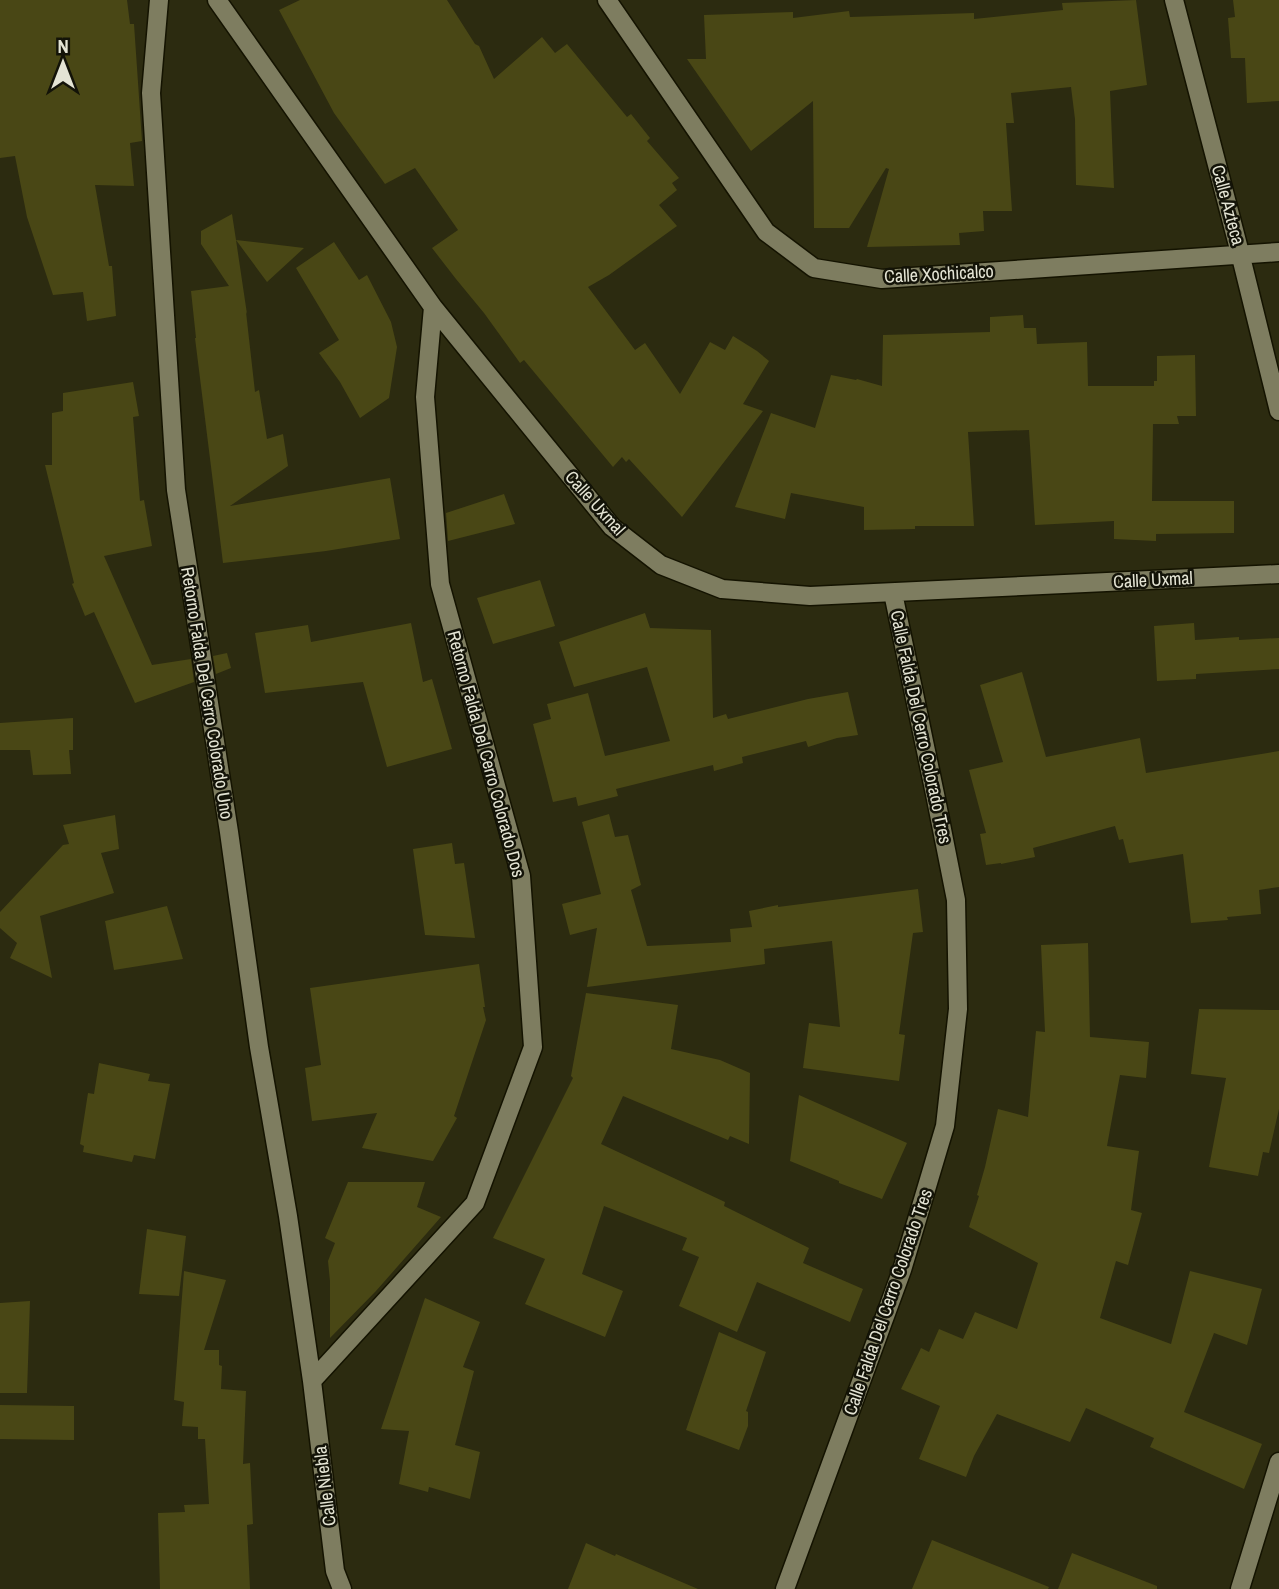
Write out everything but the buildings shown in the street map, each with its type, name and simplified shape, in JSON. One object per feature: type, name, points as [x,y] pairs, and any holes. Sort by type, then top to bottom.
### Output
[{"type":"street","name":"Retorno Falda Del Cerro Colorado Uno","points":[[159,0],[151,93],[176,490],[312,1381]]},
{"type":"street","name":"Calle Uxmal","points":[[218,0],[433,307],[612,527],[661,565],[722,589],[810,596],[1279,574]]},
{"type":"street","name":"Calle Xochicalco","points":[[607,0],[766,232],[814,268],[882,279],[1279,251]]},
{"type":"street","name":"Calle Azteca","points":[[1174,0],[1279,411]]},
{"type":"street","name":"Retorno Falda Del Cerro Colorado Dos","points":[[312,1381],[475,1203],[533,1047],[521,876],[440,584],[425,397],[433,307]]},
{"type":"street","name":"Calle Falda Del Cerro Colorado Tres","points":[[785,1589],[910,1244],[945,1126],[958,1009],[956,900],[893,593]]},
{"type":"street","name":"Calle Niebla","points":[[312,1381],[334,1580],[342,1589]]},
{"type":"street","points":[[1240,1589],[1279,1462]]}]
